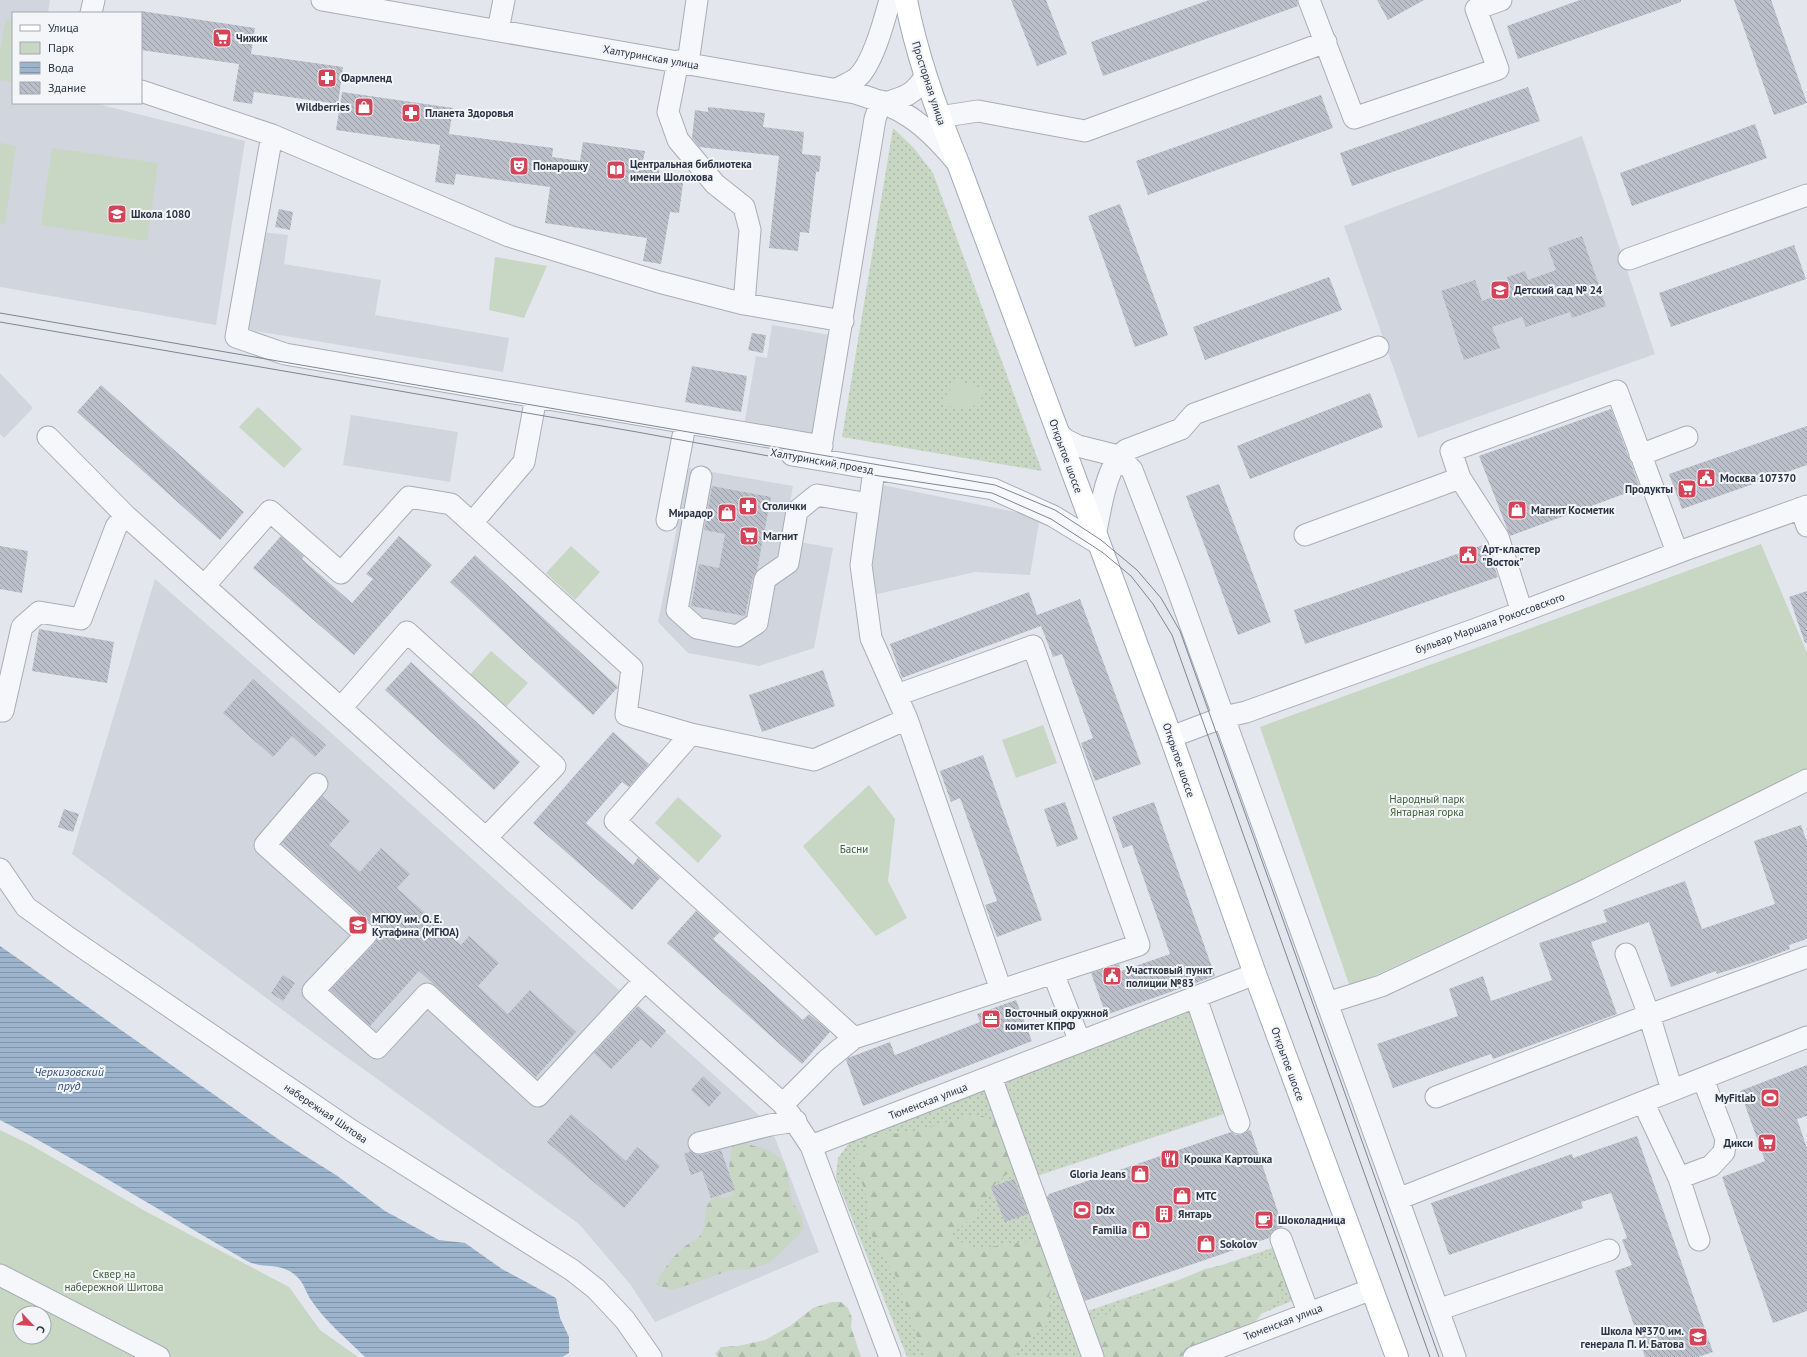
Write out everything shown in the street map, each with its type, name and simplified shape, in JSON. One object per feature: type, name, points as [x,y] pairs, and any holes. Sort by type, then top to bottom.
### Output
[{"type":"main road","name":"Просторная улица","points":[[906,0],[925,76],[939,117],[958,163]]},
{"type":"main road","name":"Открытое шоссе","points":[[958,163],[1171,737],[1255,974],[1397,1357]]},
{"type":"street","points":[[91,12],[94,0]]},
{"type":"street","name":"Халтуринская улица","points":[[322,0],[837,89],[883,102],[919,123],[939,140],[958,163]]},
{"type":"street","points":[[498,30],[504,0]]},
{"type":"street","points":[[697,0],[683,62],[668,112],[678,140],[715,184],[744,207],[750,230],[744,304]]},
{"type":"street","points":[[837,89],[857,78],[863,70],[875,48],[890,0]]},
{"type":"street","points":[[1308,0],[1326,42],[1354,118],[1498,69],[1476,9],[1501,0]]},
{"type":"street","points":[[939,117],[978,111],[1085,131],[1326,42]]},
{"type":"street","points":[[272,135],[236,337],[285,354],[535,403],[820,453],[843,321],[875,119],[883,102],[911,93],[919,87],[925,76]]},
{"type":"street","points":[[142,91],[272,135],[509,236],[659,282],[744,304],[843,321]]},
{"type":"street","points":[[1628,259],[1807,195]]},
{"type":"street","points":[[1097,540],[1104,493],[1118,456],[1126,450],[1181,429],[1194,414],[1378,347]]},
{"type":"street","points":[[1522,612],[1498,537],[1460,478],[1451,451],[1617,391],[1677,552]]},
{"type":"street","points":[[472,523],[524,462],[535,403]]},
{"type":"street","name":"Халтуринский проезд","points":[[535,403],[683,436],[820,453],[874,470],[993,489],[1053,516],[1097,540]]},
{"type":"street","points":[[1057,432],[1066,440],[1078,446],[1118,456],[1126,461],[1132,470],[1224,716],[1455,1357]]},
{"type":"street","points":[[668,520],[683,436]]},
{"type":"street","points":[[48,437],[125,515],[782,1104],[796,1121],[811,1146],[890,1357]]},
{"type":"street","points":[[1640,455],[1687,438]]},
{"type":"street","points":[[874,470],[861,565],[872,638],[907,719],[1001,990]]},
{"type":"street","points":[[701,477],[677,610],[697,628],[737,636],[757,623],[764,579],[788,563],[797,511],[817,495],[869,504]]},
{"type":"street","points":[[1304,535],[1460,478]]},
{"type":"street","points":[[205,586],[270,511],[341,573],[409,497],[451,504],[632,668],[626,715],[691,734],[814,760],[907,719]]},
{"type":"street","name":"бульвар Маршала Рокоссовского","points":[[1171,737],[1224,716],[1246,712],[1522,612],[1677,552],[1805,513]]},
{"type":"street","points":[[0,711],[3,711],[22,627],[39,612],[81,619],[116,527],[125,515]]},
{"type":"street","points":[[341,708],[407,632],[555,766],[486,838]]},
{"type":"street","points":[[782,1104],[827,1060],[854,1038],[1139,945],[1033,646],[897,696]]},
{"type":"street","points":[[691,734],[615,821],[854,1038]]},
{"type":"street","points":[[1327,1003],[1381,986],[1588,889],[1807,780]]},
{"type":"street","points":[[317,784],[264,845],[366,935],[313,991],[377,1048],[427,994],[538,1096],[644,980]]},
{"type":"street","name":"набережная Шитова","points":[[0,869],[26,906],[83,948],[352,1131],[572,1270],[596,1289],[625,1320],[651,1357]]},
{"type":"street","points":[[1626,954],[1649,1015],[1672,1090]]},
{"type":"street","points":[[1436,1098],[1649,1015],[1807,957]]},
{"type":"street","points":[[1052,973],[1080,1042]]},
{"type":"street","name":"Тюменская улица","points":[[811,1146],[1255,974]]},
{"type":"street","points":[[1196,998],[1240,1123]]},
{"type":"street","points":[[1398,1199],[1807,1037]]},
{"type":"street","points":[[991,1077],[1093,1357]]},
{"type":"street","points":[[1679,1178],[1711,1166],[1724,1152],[1726,1139],[1703,1078]]},
{"type":"street","points":[[1643,1102],[1679,1178],[1700,1240]]},
{"type":"street","points":[[699,1143],[770,1125],[796,1121]]},
{"type":"street","points":[[1281,1239],[1308,1312]]},
{"type":"street","points":[[1438,1310],[1609,1250]]},
{"type":"street","points":[[0,1275],[159,1357]]},
{"type":"street","name":"Тюменская улица","points":[[1194,1357],[1308,1312],[1372,1289]]},
{"type":"shaded area","name":"Школа 1080","points":[[0,0],[50,0],[48,12],[12,12],[12,104],[98,104],[245,141],[216,325],[0,287]]},
{"type":"shaded area","name":"Детский сад № 24","points":[[1582,136],[1655,354],[1418,438],[1344,226]]},
{"type":"shaded area","points":[[261,232],[288,235],[284,264],[381,280],[375,315],[509,338],[503,372],[244,329]]},
{"type":"shaded area","points":[[772,325],[830,335],[813,438],[744,426],[756,356],[767,358]]},
{"type":"shaded area","points":[[0,373],[33,408],[4,438],[0,434]]},
{"type":"shaded area","points":[[351,415],[458,432],[450,482],[343,465]]},
{"type":"shaded area","points":[[689,468],[793,486],[783,539],[833,548],[814,648],[759,666],[688,653],[658,622]]},
{"type":"shaded area","points":[[882,485],[1040,517],[1030,575],[975,572],[873,595],[869,565]]},
{"type":"shaded area","name":"МГЮУ им. О. Е. Кутафина (МГЮА)","points":[[155,579],[329,731],[770,1125],[819,1252],[655,1322],[630,1284],[579,1224],[323,1040],[72,854]]},
{"type":"green space","points":[[6,19],[12,20],[12,82],[0,80],[0,51]]},
{"type":"green space","points":[[893,128],[913,147],[933,173],[1042,471],[842,437]]},
{"type":"green space","points":[[0,143],[16,146],[5,224],[0,223]]},
{"type":"green space","points":[[52,148],[158,163],[147,241],[41,225]]},
{"type":"green space","points":[[495,257],[547,266],[524,318],[489,310]]},
{"type":"green space","points":[[957,380],[985,390],[982,398],[973,407],[961,408],[940,404]]},
{"type":"green space","points":[[258,407],[302,449],[284,468],[239,427]]},
{"type":"green space","name":"Народный парк Янтарная горка","points":[[1761,544],[1807,653],[1807,775],[1350,987],[1260,727]]},
{"type":"green space","points":[[571,546],[600,572],[575,600],[546,573]]},
{"type":"green space","points":[[491,651],[528,683],[505,708],[469,676]]},
{"type":"green space","points":[[1043,725],[1057,763],[1016,778],[1002,740]]},
{"type":"green space","name":"Басни","points":[[869,785],[895,819],[888,881],[907,918],[876,936],[803,846]]},
{"type":"green space","points":[[678,797],[722,836],[698,863],[655,823]]},
{"type":"green space","points":[[1194,1010],[1227,1113],[1022,1181],[1070,1317],[1278,1246],[1297,1299],[1154,1357],[907,1357],[836,1178],[838,1158],[852,1139]]},
{"type":"green space","points":[[973,1115],[983,1116],[1008,1129],[1016,1166],[995,1184],[975,1215],[950,1236],[975,1249],[1030,1241],[1040,1242],[1046,1249],[1051,1287],[1049,1297],[1051,1316],[1048,1324],[1011,1357],[927,1357],[918,1340],[896,1277],[867,1227],[868,1208],[865,1190],[856,1172],[858,1152],[870,1138],[878,1134],[907,1133]]},
{"type":"green space","name":"Сквер на набережной Шитова","points":[[0,1130],[31,1145],[145,1211],[289,1287],[320,1330],[358,1357],[0,1357]]},
{"type":"green space","points":[[744,1138],[751,1145],[768,1150],[784,1162],[792,1201],[802,1217],[804,1227],[799,1235],[771,1262],[752,1269],[731,1270],[673,1290],[656,1285],[668,1264],[676,1255],[702,1234],[705,1226],[706,1210],[710,1201],[715,1196],[724,1198],[732,1195],[730,1160],[732,1147],[735,1140]]},
{"type":"green space","points":[[1253,1258],[1271,1258],[1280,1262],[1282,1300],[1268,1305],[1250,1329],[1179,1357],[1080,1357],[1075,1344],[1085,1329],[1117,1307],[1205,1269]]},
{"type":"green space","points":[[832,1302],[841,1302],[848,1308],[852,1318],[851,1327],[861,1357],[719,1357],[715,1354],[721,1347],[738,1346],[765,1340],[790,1326],[813,1308]]},
{"type":"water","name":"Черкизовский пруд","points":[[0,946],[278,1139],[336,1175],[385,1211],[439,1240],[465,1243],[502,1269],[556,1298],[560,1318],[569,1337],[569,1353],[562,1357],[365,1357],[336,1330],[311,1300],[300,1281],[290,1271],[284,1268],[259,1265],[247,1261],[93,1171],[0,1120]]},
{"type":"building","points":[[1011,0],[1046,0],[1067,54],[1037,66]]},
{"type":"building","points":[[1209,0],[1297,0],[1298,6],[1103,76],[1091,42]]},
{"type":"building","points":[[1377,0],[1424,0],[1388,20]]},
{"type":"building","points":[[1580,0],[1681,0],[1681,2],[1518,59],[1507,26]]},
{"type":"building","points":[[1734,0],[1771,0],[1807,103],[1774,115]]},
{"type":"building","points":[[141,12],[255,28],[251,54],[343,67],[338,104],[254,92],[252,104],[233,101],[239,64],[142,50]]},
{"type":"building","points":[[1528,87],[1540,121],[1352,186],[1340,153]]},
{"type":"building","points":[[342,92],[453,108],[449,134],[553,148],[552,157],[580,161],[583,142],[645,151],[643,161],[660,164],[659,173],[684,176],[679,213],[670,212],[661,264],[643,261],[647,238],[545,223],[550,187],[456,174],[454,185],[435,182],[440,145],[336,130]]},
{"type":"building","points":[[1321,95],[1333,128],[1148,195],[1136,161]]},
{"type":"building","points":[[708,107],[765,113],[763,127],[804,132],[802,154],[821,156],[819,172],[816,172],[809,233],[800,232],[798,251],[769,248],[779,156],[699,147],[692,138],[695,110],[708,112]]},
{"type":"building","points":[[1755,124],[1767,158],[1632,206],[1620,173]]},
{"type":"building","points":[[1120,204],[1168,335],[1135,347],[1088,216]]},
{"type":"building","points":[[279,209],[293,212],[290,230],[275,227]]},
{"type":"building","points":[[1582,236],[1606,306],[1572,318],[1570,312],[1526,327],[1522,317],[1492,327],[1500,348],[1464,360],[1441,291],[1475,280],[1482,301],[1511,290],[1507,277],[1525,271],[1528,280],[1556,270],[1548,248]]},
{"type":"building","points":[[1794,245],[1806,279],[1671,327],[1659,293]]},
{"type":"building","points":[[1329,277],[1342,310],[1205,360],[1193,327]]},
{"type":"building","points":[[752,333],[766,335],[763,353],[748,350]]},
{"type":"building","points":[[692,366],[747,376],[741,412],[685,402]]},
{"type":"building","points":[[101,385],[244,512],[220,540],[77,412]]},
{"type":"building","points":[[1370,393],[1383,427],[1250,479],[1237,446]]},
{"type":"building","points":[[1611,409],[1640,488],[1510,536],[1479,456]]},
{"type":"building","points":[[1807,426],[1807,465],[1682,509],[1669,474]]},
{"type":"building","points":[[1219,484],[1271,622],[1238,635],[1186,496]]},
{"type":"building","points":[[712,486],[771,497],[757,570],[753,577],[745,616],[691,606],[699,564],[719,568],[725,534],[704,530]]},
{"type":"building","points":[[281,536],[304,556],[302,559],[352,603],[373,579],[366,574],[399,536],[432,565],[354,655],[253,568]]},
{"type":"building","points":[[1486,544],[1498,577],[1305,644],[1294,610]]},
{"type":"building","points":[[0,546],[28,551],[22,593],[0,589]]},
{"type":"building","points":[[475,555],[618,687],[593,715],[450,582]]},
{"type":"building","points":[[1807,591],[1807,642],[1805,643],[1789,597]]},
{"type":"building","points":[[1029,592],[1037,615],[1080,599],[1141,764],[1095,781],[1081,743],[1093,738],[1062,654],[1053,657],[1041,626],[902,678],[890,644]]},
{"type":"building","points":[[39,629],[114,642],[107,683],[32,671]]},
{"type":"building","points":[[411,662],[520,762],[494,790],[385,690]]},
{"type":"building","points":[[823,670],[835,706],[762,732],[749,695]]},
{"type":"building","points":[[253,679],[326,745],[315,757],[292,736],[273,757],[223,713]]},
{"type":"building","points":[[613,732],[649,764],[629,787],[622,782],[586,823],[633,865],[638,858],[660,878],[632,910],[533,823]]},
{"type":"building","points":[[983,755],[1042,920],[997,937],[985,905],[997,901],[960,798],[951,802],[940,771]]},
{"type":"building","points":[[322,796],[350,821],[329,845],[360,872],[381,848],[410,874],[397,888],[461,945],[469,936],[499,963],[478,986],[508,1014],[530,990],[576,1032],[536,1077],[419,971],[370,1026],[330,990],[375,943],[380,931],[282,843]]},
{"type":"building","points":[[1065,802],[1078,839],[1057,847],[1044,809]]},
{"type":"building","points":[[1154,802],[1215,976],[1106,1015],[1091,973],[1119,964],[1121,971],[1170,954],[1132,845],[1123,848],[1112,817]]},
{"type":"building","points":[[64,809],[79,814],[73,832],[58,827]]},
{"type":"building","points":[[1801,825],[1807,842],[1807,939],[1789,945],[1790,949],[1764,959],[1717,974],[1716,971],[1671,987],[1649,922],[1591,942],[1617,1014],[1493,1059],[1491,1054],[1393,1088],[1377,1044],[1458,1016],[1449,989],[1483,976],[1491,1001],[1552,980],[1539,943],[1607,922],[1603,910],[1685,881],[1702,929],[1775,904],[1754,841]]},
{"type":"building","points":[[696,911],[720,932],[713,939],[803,1020],[809,1014],[830,1032],[802,1064],[667,943]]},
{"type":"building","points":[[283,975],[295,983],[283,1001],[271,993]]},
{"type":"building","points":[[1016,1000],[1032,1041],[863,1106],[846,1060],[848,1058],[890,1042],[895,1055],[980,1022],[977,1014]]},
{"type":"building","points":[[638,1006],[666,1031],[651,1048],[641,1039],[611,1069],[594,1053]]},
{"type":"building","points":[[1807,1065],[1807,1116],[1797,1119],[1807,1148],[1807,1311],[1773,1323],[1722,1177],[1765,1161],[1740,1091]]},
{"type":"building","points":[[703,1076],[721,1093],[709,1107],[691,1090]]},
{"type":"building","points":[[571,1114],[626,1161],[637,1147],[660,1166],[624,1208],[547,1142]]},
{"type":"building","name":"Янтарь","points":[[1249,1130],[1251,1131],[1283,1227],[1272,1231],[1269,1238],[1085,1301],[1047,1197],[1049,1194],[1231,1132],[1236,1135],[1243,1134]]},
{"type":"building","points":[[1637,1136],[1713,1352],[1698,1357],[1645,1357],[1615,1271],[1632,1265],[1622,1240],[1627,1238],[1611,1193],[1581,1202],[1583,1208],[1449,1255],[1431,1203],[1572,1154],[1573,1158]]},
{"type":"building","points":[[721,1150],[735,1190],[711,1198],[702,1171],[691,1175],[684,1154],[691,1151],[695,1154],[702,1155]]},
{"type":"building","points":[[1014,1179],[1028,1214],[1005,1222],[991,1187]]},
{"type":"tram line","points":[[0,313],[995,485],[1055,510],[1101,540],[1137,570],[1161,598],[1180,631],[1439,1357]]},
{"type":"tram line","points":[[0,322],[637,432],[873,475],[992,493],[1051,519],[1102,552],[1131,576],[1153,604],[1172,635],[1430,1357]]},
{"type":"place","name":"Чижик","points":[[222,38]]},
{"type":"place","name":"Фармленд","points":[[327,78]]},
{"type":"place","name":"Wildberries","points":[[364,107]]},
{"type":"place","name":"Планета Здоровья","points":[[411,113]]},
{"type":"place","name":"Понарошку","points":[[519,166]]},
{"type":"place","name":"Центральная библиотека имени Шолохова","points":[[616,170]]},
{"type":"place","name":"Школа 1080","points":[[117,214]]},
{"type":"place","name":"Детский сад № 24","points":[[1500,290]]},
{"type":"place","name":"Москва 107370","points":[[1706,478]]},
{"type":"place","name":"Продукты","points":[[1687,489]]},
{"type":"place","name":"Столички","points":[[748,506]]},
{"type":"place","name":"Магнит Косметик","points":[[1517,510]]},
{"type":"place","name":"Мирадор","points":[[727,513]]},
{"type":"place","name":"Магнит","points":[[749,536]]},
{"type":"place","name":"Арт-кластер \"Восток\"","points":[[1468,555]]},
{"type":"place","name":"МГЮУ им. О. Е. Кутафина (МГЮА)","points":[[358,925]]},
{"type":"place","name":"Участковый пункт полиции №83","points":[[1112,976]]},
{"type":"place","name":"Восточный окружной комитет КПРФ","points":[[991,1019]]},
{"type":"place","name":"MyFitlab","points":[[1770,1098]]},
{"type":"place","name":"Дикси","points":[[1767,1143]]},
{"type":"place","name":"Крошка Картошка","points":[[1170,1159]]},
{"type":"place","name":"Gloria Jeans","points":[[1140,1174]]},
{"type":"place","name":"МТС","points":[[1182,1196]]},
{"type":"place","name":"Ddx","points":[[1082,1210]]},
{"type":"place","name":"Янтарь","points":[[1164,1214]]},
{"type":"place","name":"Шоколадница","points":[[1264,1220]]},
{"type":"place","name":"Familia","points":[[1141,1230]]},
{"type":"place","name":"Sokolov","points":[[1206,1244]]},
{"type":"place","name":"Школа №370 им. генерала П. И. Батова","points":[[1698,1337]]}]
